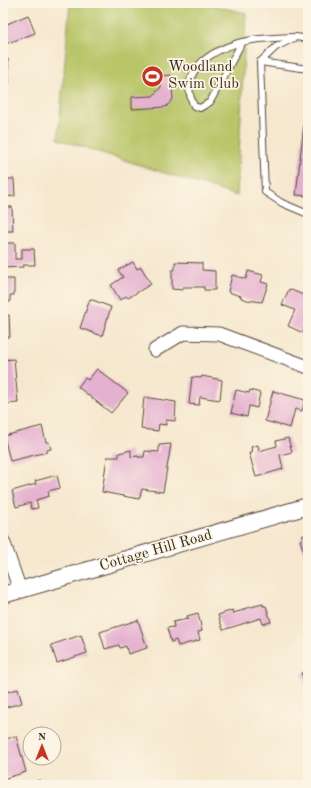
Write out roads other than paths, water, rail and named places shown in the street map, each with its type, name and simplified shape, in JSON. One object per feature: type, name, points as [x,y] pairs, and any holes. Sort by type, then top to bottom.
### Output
[{"type":"street","points":[[155,350],[183,333],[218,334],[308,366]]},
{"type":"street","name":"Cottage Hill Road","points":[[3,595],[308,506]]},
{"type":"street","points":[[3,541],[20,590]]},
{"type":"lane","points":[[296,37],[276,47],[260,62],[265,192],[282,203],[308,214]]},
{"type":"lane","points":[[242,42],[210,102],[200,108],[194,106],[188,90],[193,71],[208,56],[242,42],[296,37],[308,39]]},
{"type":"lane","points":[[260,62],[308,68]]},
{"type":"place","name":"Woodland Swim Club","points":[[153,76]]}]
